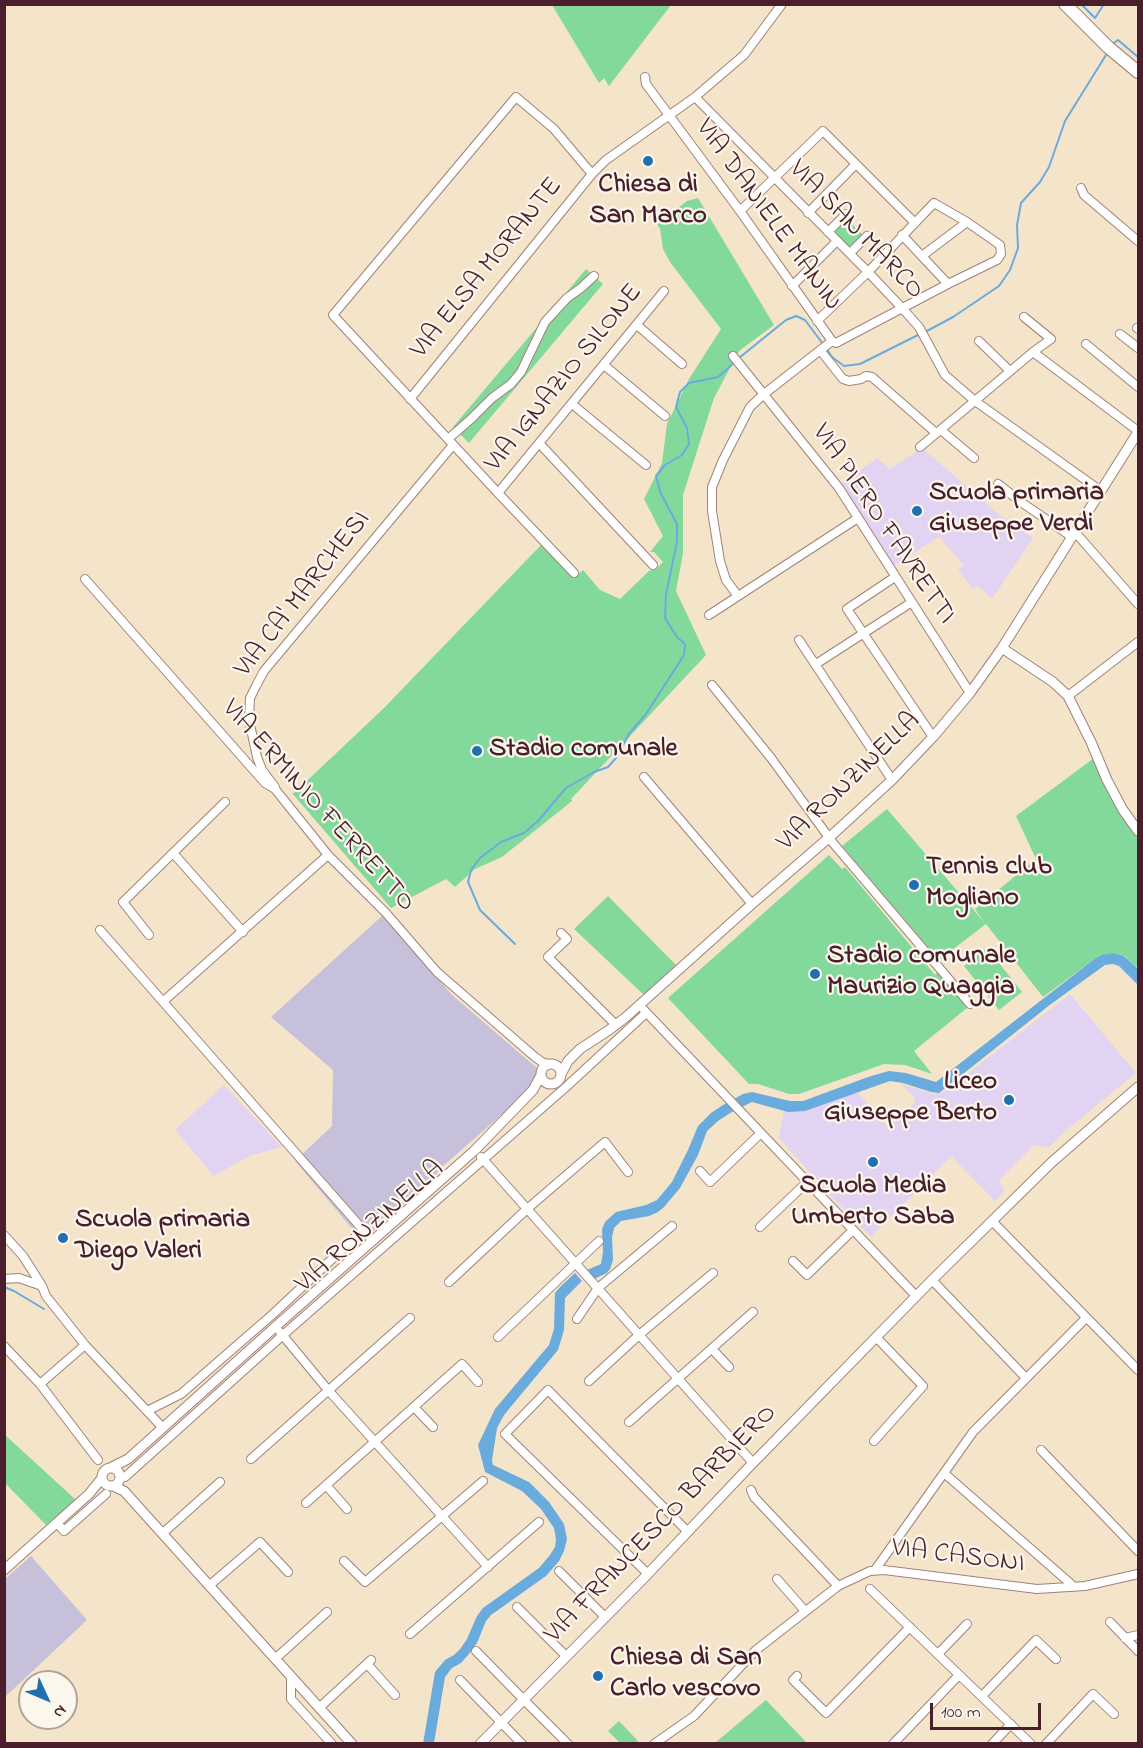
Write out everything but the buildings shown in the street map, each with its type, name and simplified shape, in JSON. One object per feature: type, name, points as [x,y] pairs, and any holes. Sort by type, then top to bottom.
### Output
[{"type":"main road","points":[[1065,4],[1108,47],[1138,72]]},
{"type":"street","name":"VIA ELSA MORANTE","points":[[410,399],[592,174],[694,97],[744,55],[782,4]]},
{"type":"street","name":"VIA DANIELE MANIN","points":[[645,77],[646,84],[740,212],[831,342]]},
{"type":"street","points":[[574,573],[333,315],[516,97],[554,129],[592,174]]},
{"type":"street","name":"VIA SAN MARCO","points":[[694,97],[902,308],[919,327],[945,375],[975,401],[1101,491]]},
{"type":"street","points":[[740,212],[823,131],[915,222]]},
{"type":"street","points":[[808,213],[856,164]]},
{"type":"street","points":[[1081,188],[1084,195],[1138,241]]},
{"type":"street","points":[[738,596],[726,580],[720,561],[712,511],[712,487],[750,407],[831,342],[836,343],[997,260],[1001,254],[1000,245],[934,203],[817,321]]},
{"type":"street","points":[[828,232],[846,214]]},
{"type":"street","points":[[922,256],[967,222]]},
{"type":"street","points":[[902,235],[948,284]]},
{"type":"street","points":[[850,253],[867,236]]},
{"type":"street","points":[[792,286],[837,241]]},
{"type":"street","name":"VIA CA' MARCHESI","points":[[275,789],[262,770],[257,757],[249,720],[250,698],[264,671],[450,442],[492,398],[511,384],[522,372],[545,322],[567,298],[594,276]]},
{"type":"street","name":"VIA IGNAZIO SILONE","points":[[498,493],[664,291]]},
{"type":"street","points":[[920,447],[1032,352],[1051,339],[1024,317]]},
{"type":"street","points":[[637,325],[682,364]]},
{"type":"street","points":[[1120,334],[1138,348]]},
{"type":"street","points":[[979,341],[1010,371]]},
{"type":"street","points":[[1086,344],[1138,387]]},
{"type":"street","points":[[821,349],[843,379],[849,381],[866,376],[872,377],[974,458]]},
{"type":"street","name":"VIA RONZINELLA","points":[[528,1094],[558,1081],[568,1061],[576,1053],[616,1025],[892,780],[933,738],[970,693],[1002,648],[1138,431],[1032,352]]},
{"type":"street","name":"VIA PIERO FAVRETTI","points":[[733,356],[839,488],[970,693]]},
{"type":"street","points":[[604,364],[665,416]]},
{"type":"street","points":[[572,404],[646,465]]},
{"type":"street","points":[[539,443],[653,565]]},
{"type":"street","points":[[998,484],[1021,502],[1074,534],[1138,604]]},
{"type":"street","points":[[709,615],[858,518]]},
{"type":"street","points":[[895,577],[847,609],[933,738]]},
{"type":"street","name":"VIA ERMINIO FERRETTO","points":[[85,579],[265,783],[275,789],[328,855],[391,918],[437,972],[539,1060],[552,1064]]},
{"type":"street","points":[[816,664],[912,602]]},
{"type":"street","points":[[799,640],[892,780]]},
{"type":"street","points":[[1068,696],[1138,642]]},
{"type":"street","points":[[1002,648],[1053,682],[1068,696],[1107,780],[1135,820],[1138,831]]},
{"type":"street","points":[[712,685],[771,758],[829,837],[970,1004]]},
{"type":"street","points":[[644,777],[752,904]]},
{"type":"street","points":[[149,936],[123,902],[225,802]]},
{"type":"street","points":[[173,853],[243,932]]},
{"type":"street","points":[[166,999],[328,855]]},
{"type":"street","name":"VIA RONZINELLA","points":[[100,930],[372,1240]]},
{"type":"street","points":[[561,933],[567,939],[548,957],[616,1025]]},
{"type":"street","points":[[639,1005],[916,1296]]},
{"type":"street","name":"VIA RONZINELLA","points":[[57,1523],[64,1532],[116,1483],[646,1013]]},
{"type":"street","name":"VIA ERMINIO FERRETTO","points":[[528,1051],[540,1064],[541,1073]]},
{"type":"street","name":"VIA RONZINELLA","points":[[4,1570],[88,1494],[102,1478],[104,1470],[128,1459],[476,1150],[539,1082],[544,1066],[563,1062],[576,1053]]},
{"type":"street","points":[[552,1064],[560,1068],[561,1074]]},
{"type":"street","points":[[541,1073],[546,1082],[552,1084]]},
{"type":"street","name":"VIA FRANCESCO BARBIERO","points":[[480,1743],[648,1574],[932,1280],[1066,1150],[1138,1088]]},
{"type":"street","points":[[700,1171],[710,1182],[761,1133]]},
{"type":"street","points":[[449,1282],[527,1209],[605,1142],[628,1172]]},
{"type":"street","points":[[476,1150],[753,1463]]},
{"type":"street","points":[[760,1227],[807,1182]]},
{"type":"street","points":[[992,1221],[1138,1370]]},
{"type":"street","points":[[577,1319],[598,1288],[672,1226]]},
{"type":"street","points":[[147,1411],[181,1394],[273,1314],[363,1230]]},
{"type":"street","points":[[793,1260],[807,1275],[853,1230]]},
{"type":"street","points":[[4,1235],[23,1256],[46,1296],[85,1345],[163,1428]]},
{"type":"street","points":[[498,1337],[600,1240]]},
{"type":"street","points":[[589,1381],[639,1335],[713,1273]]},
{"type":"street","points":[[4,1279],[19,1278],[42,1286]]},
{"type":"street","points":[[932,1280],[1026,1378]]},
{"type":"street","points":[[629,1422],[753,1312]]},
{"type":"street","points":[[251,1459],[410,1318]]},
{"type":"street","points":[[875,1570],[973,1432],[1086,1318]]},
{"type":"street","points":[[275,1327],[328,1390],[488,1567]]},
{"type":"street","points":[[874,1441],[923,1386],[876,1337]]},
{"type":"street","points":[[40,1384],[85,1345]]},
{"type":"street","points":[[4,1346],[40,1384],[98,1460]]},
{"type":"street","points":[[712,1349],[729,1367]]},
{"type":"street","points":[[306,1503],[462,1364],[478,1382]]},
{"type":"street","points":[[648,1574],[505,1434],[548,1390],[688,1532]]},
{"type":"street","points":[[414,1407],[433,1427]]},
{"type":"street","points":[[1041,1450],[1138,1551]]},
{"type":"street","name":"VIA RONZINELLA","points":[[88,1494],[116,1483],[128,1459]]},
{"type":"street","points":[[112,1467],[118,1470],[116,1483],[351,1742]]},
{"type":"street","points":[[944,1473],[1072,1587]]},
{"type":"street","points":[[102,1478],[104,1484],[116,1483]]},
{"type":"street","points":[[344,1561],[365,1582],[483,1480]]},
{"type":"street","points":[[163,1533],[220,1482]]},
{"type":"street","points":[[326,1485],[347,1509]]},
{"type":"street","points":[[751,1490],[754,1497],[838,1586]]},
{"type":"street","points":[[410,1634],[539,1522]]},
{"type":"street","points":[[210,1585],[260,1542],[288,1572]]},
{"type":"street","name":"VIA CASONI","points":[[654,1743],[694,1716],[756,1650],[838,1586],[856,1576],[875,1570],[884,1570],[1037,1589],[1085,1586],[1138,1574]]},
{"type":"street","points":[[559,1571],[605,1617]]},
{"type":"street","points":[[777,1579],[805,1611]]},
{"type":"street","points":[[870,1589],[1031,1743]]},
{"type":"street","points":[[517,1607],[566,1656]]},
{"type":"street","points":[[275,1659],[327,1612]]},
{"type":"street","points":[[1110,1622],[1138,1651]]},
{"type":"street","points":[[938,1654],[967,1624]]},
{"type":"street","points":[[797,1676],[793,1680],[826,1713],[910,1627]]},
{"type":"street","points":[[1125,1638],[1138,1635]]},
{"type":"street","points":[[982,1696],[1036,1640],[1056,1659]]},
{"type":"street","points":[[476,1651],[522,1700],[568,1743]]},
{"type":"street","points":[[318,1708],[370,1663],[395,1695]]},
{"type":"street","points":[[892,1743],[959,1675]]},
{"type":"street","points":[[291,1677],[291,1699],[332,1743]]},
{"type":"street","points":[[460,1680],[522,1743]]},
{"type":"street","points":[[1046,1743],[1093,1694],[1114,1714]]},
{"type":"street","points":[[992,1743],[1011,1724]]},
{"type":"street","points":[[339,1743],[351,1742]]},
{"type":"shaded area","name":"Scuola primaria Giuseppe Verdi","points":[[922,448],[996,512],[1033,538],[992,599],[978,586],[973,589],[958,570],[964,565],[940,536],[894,566],[839,486],[877,458],[890,469]]},
{"type":"shaded area","points":[[383,915],[452,995],[538,1069],[540,1081],[364,1239],[360,1238],[295,1161],[332,1126],[333,1070],[271,1017]]},
{"type":"shaded area","points":[[1070,994],[1136,1073],[1048,1148],[1034,1145],[999,1180],[1004,1192],[995,1201],[951,1156],[871,1237],[779,1138],[784,1110],[856,1091],[889,1128],[915,1102],[914,1097],[901,1084],[934,1094],[944,1092]]},
{"type":"shaded area","points":[[224,1085],[282,1147],[251,1155],[214,1176],[175,1130]]},
{"type":"shaded area","points":[[31,1556],[87,1620],[34,1670],[18,1670],[18,1685],[5,1697],[5,1579]]},
{"type":"green space","points":[[552,5],[671,5],[609,86],[604,78],[599,83]]},
{"type":"green space","name":"Stadio comunale","points":[[698,198],[774,325],[739,351],[714,398],[683,495],[683,553],[676,591],[706,655],[571,799],[572,801],[502,857],[475,869],[455,887],[446,879],[391,908],[292,793],[383,709],[542,544],[574,578],[583,570],[600,590],[620,599],[649,571],[656,569],[663,562],[654,552],[650,552],[663,536],[644,499],[662,463],[667,424],[689,379],[721,329],[670,262],[663,249],[657,224],[687,201]]},
{"type":"green space","points":[[846,218],[864,236],[850,250],[832,231]]},
{"type":"green space","points":[[586,269],[603,284],[469,443],[453,427]]},
{"type":"green space","points":[[1094,758],[1128,825],[1138,838],[1138,965],[1136,967],[1125,956],[1114,953],[1093,960],[1043,997],[986,924],[939,960],[842,846],[887,809],[984,922],[975,909],[1036,859],[1016,816]]},
{"type":"green space","name":"Stadio comunale Maurizio Quaggia","points":[[829,855],[842,869],[845,867],[935,975],[938,972],[967,1008],[914,1051],[932,1074],[905,1065],[884,1064],[799,1094],[789,1094],[758,1084],[749,1084],[668,998]]},
{"type":"green space","points":[[608,896],[676,965],[644,995],[574,929]]},
{"type":"green space","points":[[987,948],[1022,992],[999,1010],[964,966]]},
{"type":"green space","points":[[4,1434],[76,1500],[46,1525],[5,1483]]},
{"type":"green space","points":[[766,1700],[807,1743],[715,1743]]},
{"type":"green space","points":[[619,1721],[638,1741],[620,1743],[608,1731]]},
{"type":"water","points":[[1114,953],[1124,956],[1138,969],[1138,985],[1119,966],[1105,965],[1051,1004],[939,1093],[890,1081],[805,1111],[788,1112],[752,1102],[730,1113],[707,1131],[698,1155],[680,1188],[664,1207],[649,1216],[621,1221],[614,1228],[613,1260],[607,1273],[594,1279],[587,1270],[601,1264],[602,1229],[605,1222],[616,1212],[657,1200],[672,1182],[698,1126],[723,1105],[743,1094],[752,1092],[790,1101],[803,1101],[889,1071],[906,1073],[936,1082],[1093,960],[1102,955]]},
{"type":"water","points":[[575,1273],[582,1281],[565,1298],[564,1330],[558,1350],[504,1415],[497,1428],[492,1460],[493,1465],[529,1482],[549,1502],[564,1524],[567,1539],[564,1551],[546,1576],[491,1615],[469,1654],[445,1677],[434,1743],[423,1744],[435,1672],[445,1660],[461,1648],[483,1608],[539,1568],[555,1547],[554,1528],[541,1509],[522,1491],[485,1472],[478,1445],[495,1409],[549,1345],[554,1329],[555,1293]]},
{"type":"waterway","points":[[1081,4],[1095,18],[1104,4]]},
{"type":"waterway","points":[[1114,43],[1118,40],[1138,57]]},
{"type":"waterway","points":[[925,332],[953,317],[999,286],[1010,270],[1018,248],[1017,225],[1021,203],[1040,182],[1049,167],[1065,121],[1106,55]]},
{"type":"waterway","points":[[739,358],[786,320],[796,316],[805,320],[823,344]]},
{"type":"waterway","points":[[826,348],[832,357],[844,366],[860,364],[920,334]]},
{"type":"waterway","points":[[515,944],[480,910],[468,882],[471,870],[480,858],[501,842],[524,833],[538,821],[566,788],[608,767],[684,655],[685,644],[677,637],[665,618],[666,594],[677,542],[677,524],[661,494],[656,476],[665,465],[682,455],[689,444],[687,428],[676,407],[680,392],[689,383],[718,377],[735,362]]},
{"type":"waterway","points":[[4,1287],[44,1309]]},
{"type":"place","name":"Chiesa di San Marco","points":[[648,161]]},
{"type":"place","name":"Scuola primaria Giuseppe Verdi","points":[[917,511]]},
{"type":"place","name":"Stadio comunale","points":[[477,751]]},
{"type":"place","name":"Tennis club Mogliano","points":[[914,885]]},
{"type":"place","name":"Stadio comunale Maurizio Quaggia","points":[[815,974]]},
{"type":"place","name":"Liceo Giuseppe Berto","points":[[1009,1100]]},
{"type":"place","name":"Scuola Media Umberto Saba","points":[[873,1162]]},
{"type":"place","name":"Scuola primaria Diego Valeri","points":[[63,1238]]},
{"type":"place","name":"Chiesa di San Carlo vescovo","points":[[598,1676]]}]
